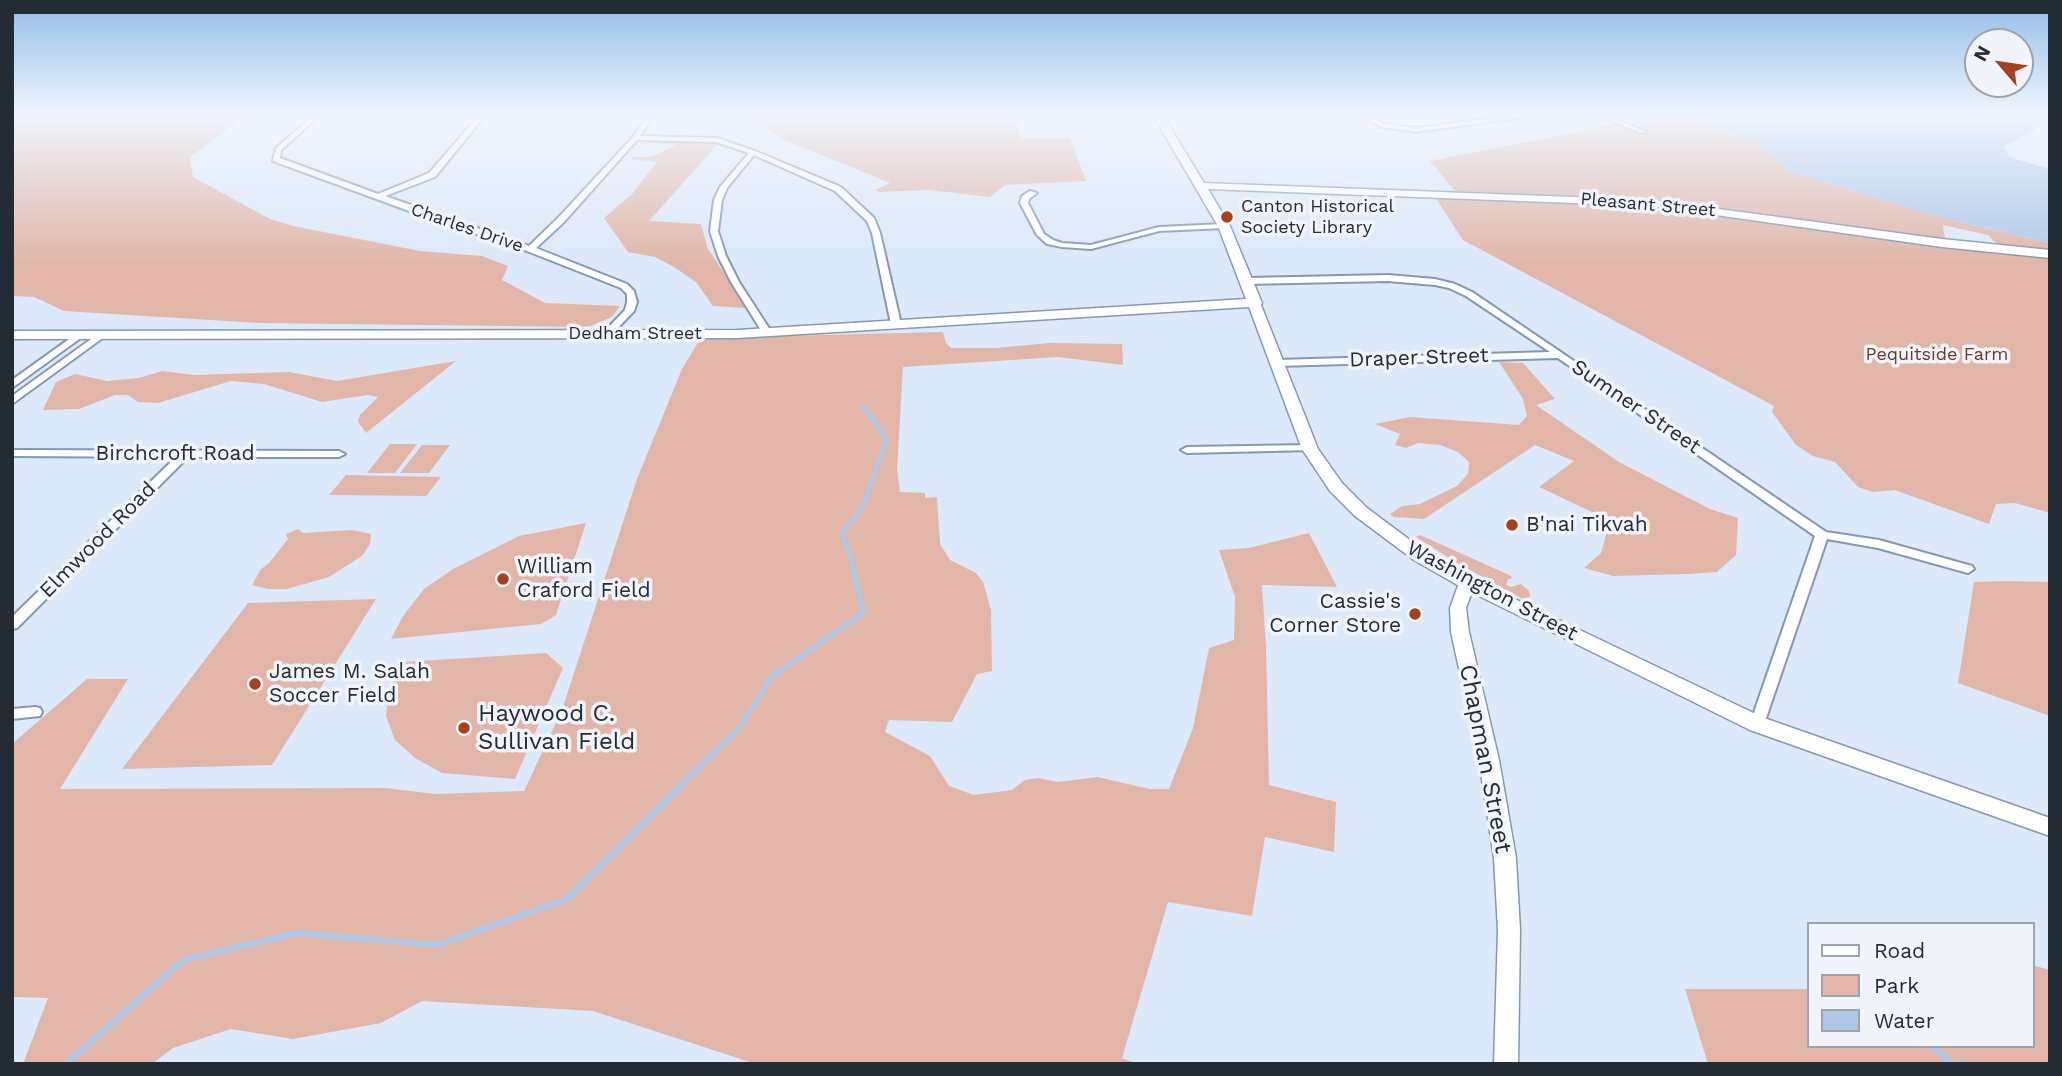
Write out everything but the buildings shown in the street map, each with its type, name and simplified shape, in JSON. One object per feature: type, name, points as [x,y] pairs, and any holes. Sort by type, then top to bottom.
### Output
[{"type":"main road","name":"Washington Street","points":[[1187,162],[1224,226],[1256,303],[1309,448],[1336,487],[1361,512],[1420,556],[1467,583],[1757,724],[2050,827]]},
{"type":"main road","name":"Pleasant Street","points":[[1201,186],[1652,203],[1942,243],[2050,254]]},
{"type":"main road","name":"Dedham Street","points":[[12,335],[767,333],[1256,303]]},
{"type":"street","name":"Charles Drive","points":[[285,162],[614,281],[631,293],[632,302],[629,311],[607,334]]},
{"type":"street","points":[[379,196],[432,175],[443,162]]},
{"type":"street","points":[[530,249],[561,220],[613,162]]},
{"type":"street","points":[[745,162],[724,187],[718,200],[714,231],[722,256],[735,282],[767,333]]},
{"type":"street","points":[[777,162],[838,188],[871,220],[896,324]]},
{"type":"street","points":[[1033,193],[1025,198],[1024,202],[1041,235],[1050,242],[1062,245],[1091,247],[1159,229],[1224,226]]},
{"type":"street","name":"Sumner Street","points":[[1247,281],[1388,278],[1435,282],[1469,294],[1822,534]]},
{"type":"street","points":[[12,385],[79,335]]},
{"type":"street","points":[[12,401],[101,335]]},
{"type":"street","name":"Draper Street","points":[[1277,363],[1560,355]]},
{"type":"street","points":[[1187,450],[1309,448]]},
{"type":"street","name":"Birchcroft Road","points":[[12,453],[339,454]]},
{"type":"street","name":"Elmwood Road","points":[[12,625],[184,455]]},
{"type":"street","points":[[1757,724],[1822,534],[1879,544],[1968,569]]},
{"type":"street","name":"Chapman Street","points":[[1467,583],[1458,608],[1460,632],[1494,784],[1506,858],[1509,930],[1506,1064]]},
{"type":"street","points":[[12,714],[35,712]]},
{"type":"green space","points":[[12,162],[191,162],[193,177],[270,219],[420,251],[482,256],[508,266],[502,280],[545,303],[620,306],[612,317],[588,327],[259,323],[64,311],[34,297],[12,296]]},
{"type":"green space","points":[[657,162],[702,162],[649,221],[701,224],[708,249],[747,308],[713,306],[696,282],[674,267],[655,257],[628,252],[604,218],[632,194]]},
{"type":"green space","points":[[839,162],[1079,162],[1086,181],[1005,185],[990,197],[929,190],[875,190],[890,183]]},
{"type":"green space","points":[[1431,162],[1780,162],[1787,171],[1950,220],[2050,243],[2050,250],[1998,245],[1988,235],[1943,225],[1945,239],[1660,200],[1455,191]]},
{"type":"green space","name":"Pequitside Farm","points":[[1435,197],[1629,205],[2050,257],[2050,513],[2015,503],[1996,504],[1989,524],[1895,490],[1873,492],[1858,487],[1835,462],[1813,456],[1796,445],[1772,412],[1774,406],[1463,240]]},
{"type":"green space","points":[[943,332],[946,343],[951,348],[996,348],[1049,343],[1122,344],[1123,365],[1058,357],[903,367],[897,469],[900,492],[925,493],[925,498],[937,497],[940,544],[950,560],[976,573],[983,582],[991,610],[992,671],[977,674],[952,722],[889,720],[885,732],[930,756],[949,786],[974,795],[1012,790],[1025,780],[1038,778],[1058,782],[1098,777],[1149,789],[1169,789],[1193,728],[1209,648],[1234,640],[1235,597],[1219,550],[1249,548],[1309,533],[1337,587],[1262,585],[1269,785],[1336,802],[1334,852],[1265,837],[1252,916],[1168,902],[1122,1058],[1138,1064],[756,1064],[593,1011],[422,1001],[381,1023],[293,1039],[231,1029],[173,1048],[152,1064],[23,1064],[48,998],[12,997],[12,744],[87,679],[128,679],[60,789],[385,788],[435,794],[524,791],[562,710],[637,479],[682,369],[697,344],[704,338]]},
{"type":"green space","points":[[456,361],[366,433],[358,422],[360,415],[378,397],[368,395],[322,402],[264,384],[231,381],[158,403],[138,402],[128,395],[115,395],[79,409],[43,410],[56,382],[75,374],[107,381],[139,378],[162,371],[194,375],[289,372],[337,381]]},
{"type":"green space","points":[[1499,362],[1523,363],[1555,399],[1536,405],[1619,462],[1710,509],[1738,518],[1736,555],[1717,572],[1613,576],[1584,568],[1601,553],[1609,524],[1603,513],[1592,512],[1539,487],[1574,461],[1535,445],[1424,519],[1394,517],[1390,514],[1402,506],[1420,504],[1457,486],[1468,474],[1469,462],[1458,452],[1440,445],[1418,443],[1406,448],[1395,445],[1400,434],[1375,424],[1410,417],[1519,425],[1527,416],[1523,399]]},
{"type":"green space","points":[[390,444],[417,444],[395,473],[367,473]]},
{"type":"green space","points":[[422,445],[450,445],[429,473],[400,473]]},
{"type":"green space","points":[[346,475],[441,477],[426,496],[329,495]]},
{"type":"green space","name":"William Craford Field","points":[[586,523],[556,615],[541,624],[391,639],[403,616],[424,589],[453,569],[519,536]]},
{"type":"green space","points":[[298,529],[303,533],[352,530],[371,534],[370,544],[362,556],[329,577],[287,589],[268,589],[252,585],[261,569],[288,539],[286,534]]},
{"type":"green space","points":[[1420,535],[1509,575],[1513,578],[1508,579],[1506,585],[1511,587],[1521,584],[1529,591],[1530,597],[1523,599],[1457,563],[1416,537]]},
{"type":"green space","points":[[1974,582],[2050,582],[2050,716],[1958,683]]},
{"type":"green space","name":"James M. Salah Soccer Field","points":[[376,599],[272,765],[122,769],[248,603]]},
{"type":"green space","name":"Haywood C. Sullivan Field","points":[[546,653],[563,668],[515,779],[442,773],[415,758],[395,740],[386,716],[389,689],[404,662]]},
{"type":"green space","points":[[2034,966],[2050,970],[2050,1064],[1708,1064],[1685,989],[1806,989],[1806,1048],[2034,1048]]},
{"type":"water","points":[[1780,162],[2027,162],[2050,169],[2050,243],[1950,220],[1787,171]]},
{"type":"waterway","points":[[852,561],[842,533],[863,507],[886,441],[864,407]]},
{"type":"waterway","points":[[676,790],[739,728],[771,677],[863,613],[851,559]]},
{"type":"waterway","points":[[66,1064],[183,960],[297,933],[437,945],[567,899],[678,789]]},
{"type":"waterway","points":[[1934,1048],[1953,1064]]},
{"type":"place","name":"Canton Historical Society Library","points":[[1227,217]]},
{"type":"place","name":"B'nai Tikvah","points":[[1512,525]]},
{"type":"place","name":"William Craford Field","points":[[503,579]]},
{"type":"place","name":"Cassie's Corner Store","points":[[1415,614]]},
{"type":"place","name":"James M. Salah Soccer Field","points":[[255,684]]},
{"type":"place","name":"Haywood C. Sullivan Field","points":[[464,728]]}]
